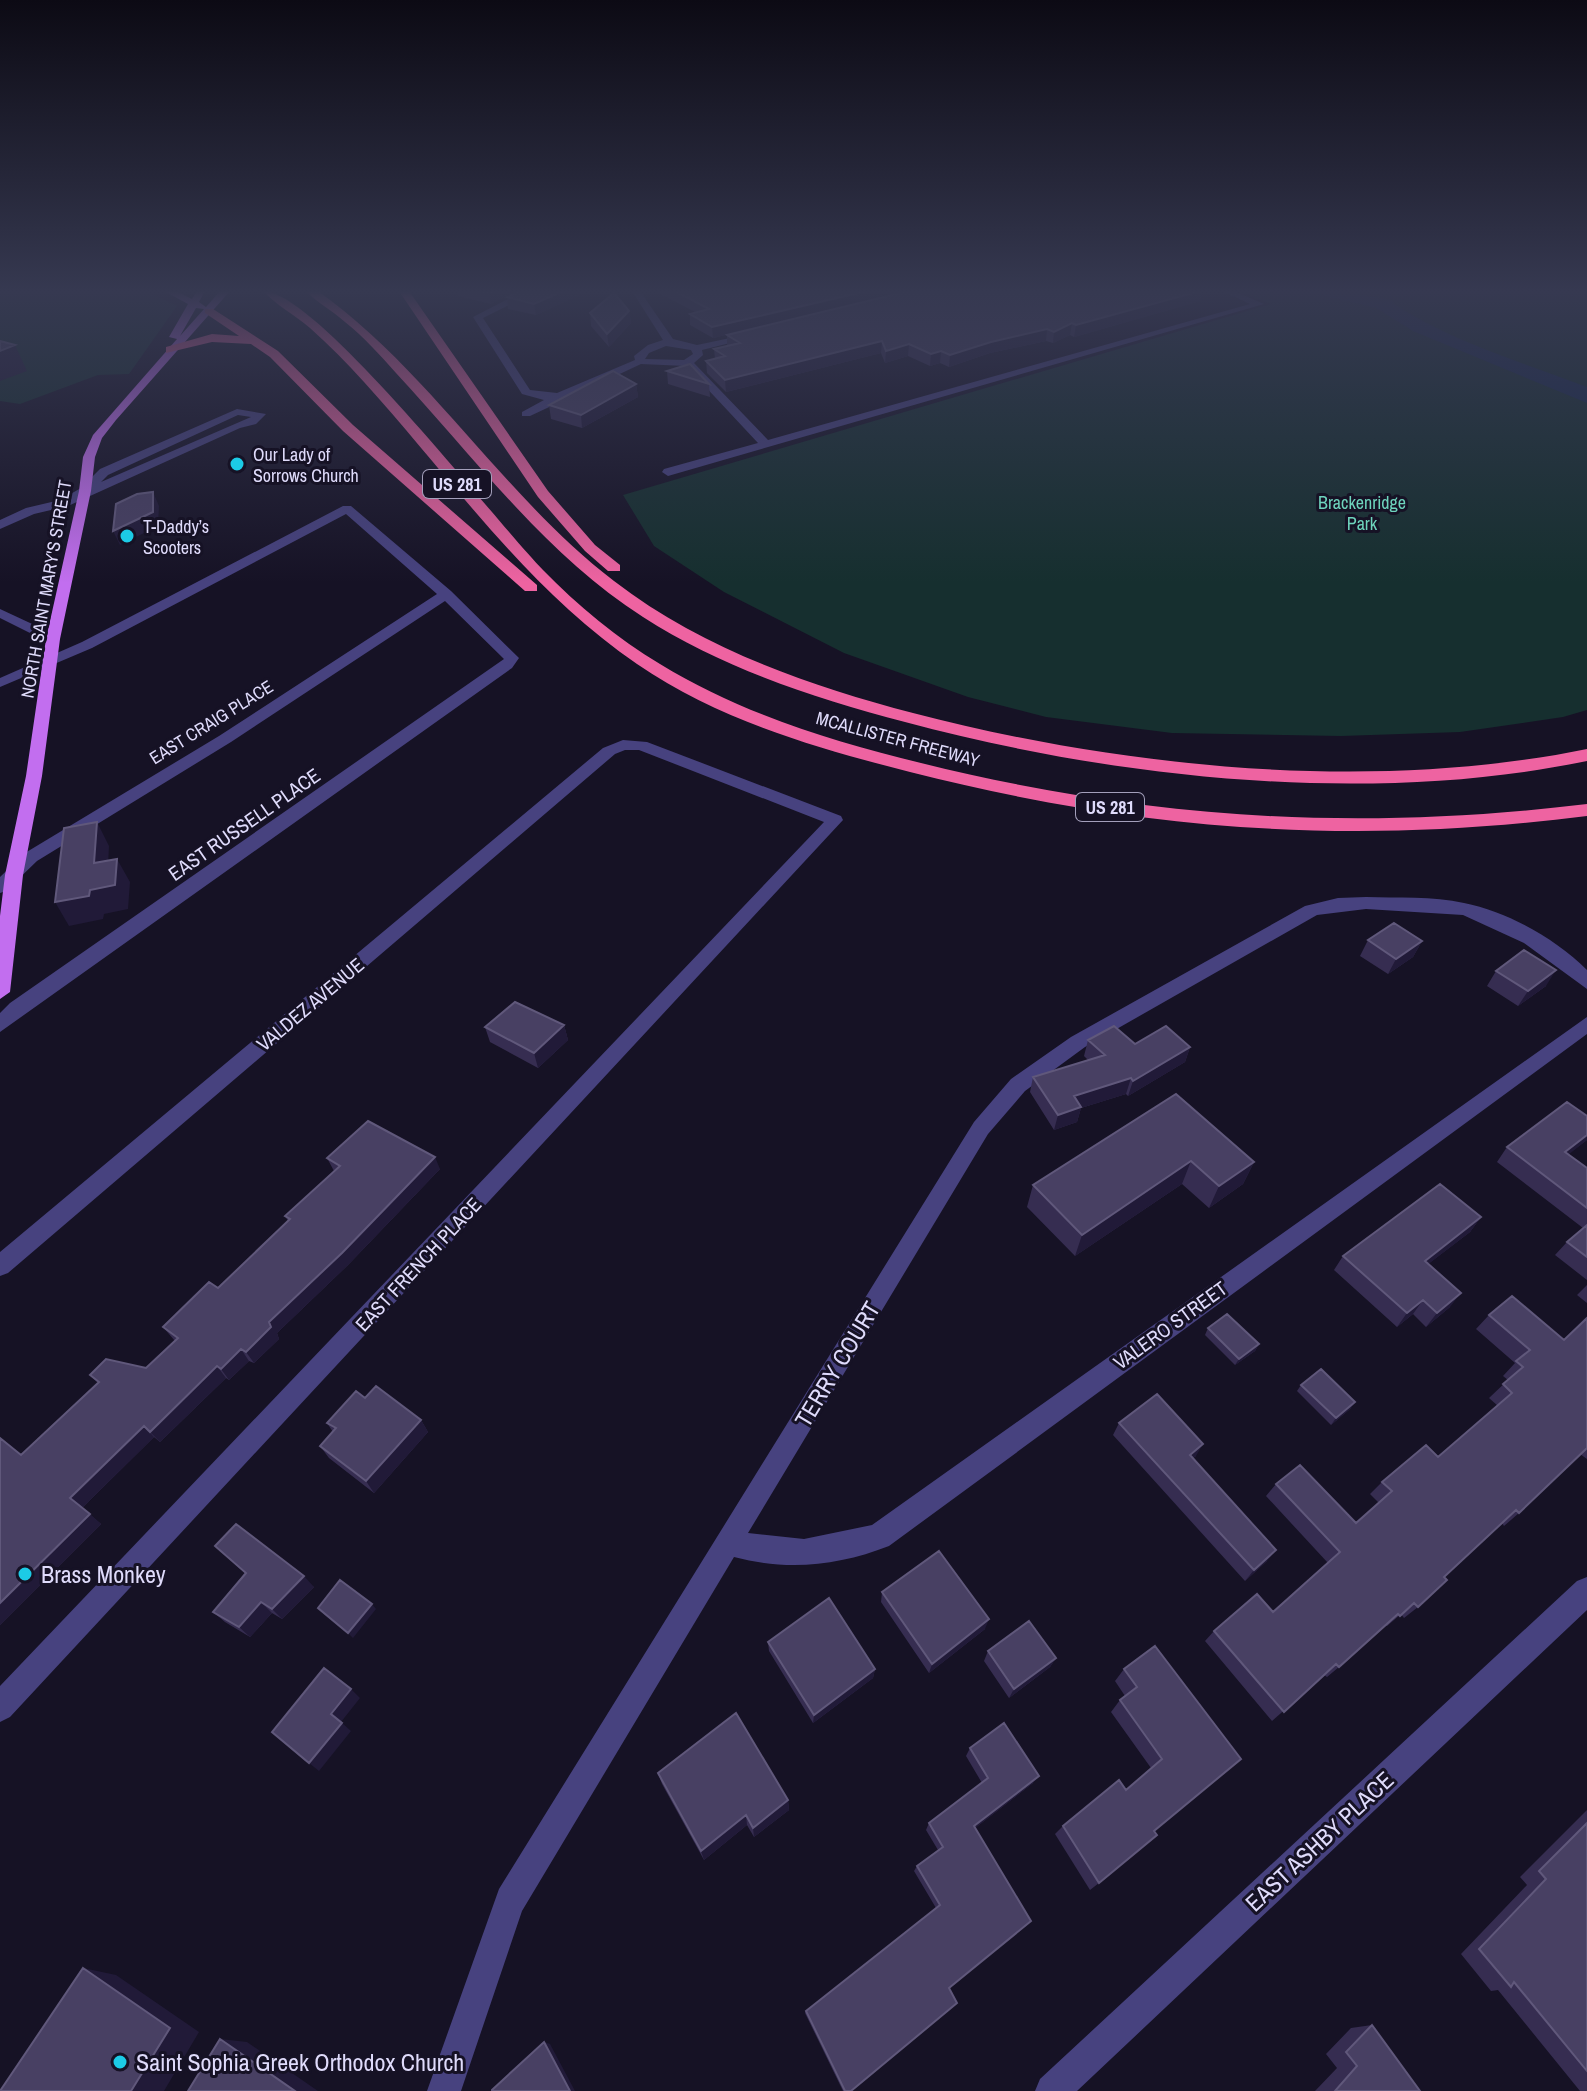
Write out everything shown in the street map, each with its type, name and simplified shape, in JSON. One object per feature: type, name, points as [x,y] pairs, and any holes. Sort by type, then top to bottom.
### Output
[{"type":"highway","points":[[310,389],[348,428],[539,595],[592,634],[655,668]]},
{"type":"highway","name":"MCALLISTER FREEWAY","points":[[377,389],[525,562],[580,613],[655,668],[733,708],[825,744],[943,776],[1064,801],[1208,819],[1333,825],[1479,822],[1587,810]]},
{"type":"highway","name":"MCALLISTER FREEWAY","points":[[417,389],[577,559],[649,614],[713,647],[828,694],[927,723],[1101,760],[1169,769],[1306,777],[1371,776],[1510,768],[1587,755]]},
{"type":"highway","points":[[471,389],[514,454],[561,517],[590,548],[713,647]]},
{"type":"main road","name":"NORTH SAINT MARY'S STREET","points":[[0,992],[14,875],[52,660],[53,639],[85,491],[89,457],[97,437],[137,389]]},
{"type":"street","points":[[524,389],[546,397],[559,396]]},
{"type":"street","points":[[526,414],[576,389]]},
{"type":"street","points":[[712,389],[766,444]]},
{"type":"street","points":[[668,472],[961,389]]},
{"type":"street","points":[[0,525],[30,511],[64,503],[237,425],[252,422],[260,414],[237,412],[104,472],[85,491]]},
{"type":"street","points":[[0,683],[87,645],[347,509],[446,594]]},
{"type":"street","name":"EAST RUSSELL PLACE","points":[[0,1025],[17,1008],[318,800],[512,658],[446,594]]},
{"type":"street","name":"EAST CRAIG PLACE","points":[[0,887],[31,857],[225,739],[446,594]]},
{"type":"street","points":[[0,613],[53,639]]},
{"type":"street","name":"VALDEZ AVENUE","points":[[0,1266],[609,751],[623,745],[641,745],[835,820]]},
{"type":"street","name":"EAST FRENCH PLACE","points":[[0,1707],[835,820]]},
{"type":"street","name":"TERRY COURT","points":[[444,2091],[461,2047],[491,1946],[510,1900],[981,1128],[1018,1085],[1078,1042],[1311,910],[1350,902],[1465,909],[1512,928],[1543,946],[1587,982]]},
{"type":"street","name":"VALERO STREET","points":[[729,1542],[766,1553],[831,1551],[879,1536],[1587,1024]]},
{"type":"street","name":"EAST ASHBY PLACE","points":[[1052,2091],[1587,1591]]},
{"type":"green space","points":[[0,389],[61,389],[20,404],[0,401]]},
{"type":"green space","name":"Brackenridge Park","points":[[984,389],[1587,389],[1587,710],[1563,717],[1460,732],[1341,736],[1172,733],[1046,717],[968,697],[844,653],[724,592],[654,546],[623,495]]},
{"type":"water","points":[[1552,389],[1587,389],[1587,403]]},
{"type":"building","points":[[580,389],[628,389],[581,415],[549,405]]},
{"type":"building","points":[[153,492],[153,512],[113,531],[116,504],[137,494]]},
{"type":"building","points":[[97,822],[94,863],[117,859],[115,885],[90,890],[89,896],[55,902],[64,828]]},
{"type":"building","points":[[1394,923],[1422,941],[1396,959],[1368,940]]},
{"type":"building","points":[[1524,950],[1556,970],[1528,991],[1496,971]]},
{"type":"building","points":[[515,1002],[564,1025],[534,1053],[485,1027]]},
{"type":"building","points":[[1114,1026],[1135,1044],[1166,1026],[1190,1047],[1133,1081],[1131,1078],[1074,1096],[1081,1107],[1058,1115],[1033,1077],[1105,1055],[1088,1040]]},
{"type":"building","points":[[1176,1094],[1254,1162],[1219,1186],[1191,1161],[1082,1235],[1033,1185]]},
{"type":"building","points":[[1567,1102],[1587,1116],[1587,1135],[1565,1152],[1587,1168],[1587,1208],[1507,1147]]},
{"type":"building","points":[[368,1121],[435,1157],[342,1253],[269,1322],[271,1327],[246,1352],[241,1349],[221,1369],[217,1366],[150,1432],[144,1426],[70,1498],[90,1514],[0,1603],[0,1438],[21,1455],[99,1382],[90,1375],[106,1359],[146,1368],[178,1338],[163,1327],[209,1282],[218,1288],[290,1219],[285,1216],[340,1166],[327,1158]]},
{"type":"building","points":[[1440,1184],[1481,1217],[1425,1261],[1461,1293],[1437,1313],[1423,1300],[1407,1313],[1343,1256]]},
{"type":"building","points":[[1587,1225],[1587,1257],[1567,1242]]},
{"type":"building","points":[[1512,1296],[1564,1340],[1587,1318],[1587,1448],[1519,1513],[1516,1510],[1444,1577],[1447,1580],[1418,1607],[1414,1603],[1400,1616],[1398,1614],[1339,1667],[1336,1664],[1284,1712],[1214,1631],[1257,1594],[1273,1612],[1340,1552],[1276,1484],[1300,1465],[1356,1523],[1392,1491],[1382,1482],[1426,1445],[1438,1457],[1512,1393],[1503,1384],[1523,1367],[1516,1361],[1530,1350],[1489,1315]]},
{"type":"building","points":[[1227,1314],[1259,1344],[1239,1359],[1208,1328]]},
{"type":"building","points":[[1321,1369],[1355,1402],[1336,1418],[1301,1385]]},
{"type":"building","points":[[376,1386],[421,1420],[366,1481],[320,1446],[336,1428],[327,1423],[356,1391],[365,1398]]},
{"type":"building","points":[[1157,1394],[1203,1444],[1190,1455],[1276,1550],[1254,1570],[1119,1423]]},
{"type":"building","points":[[236,1524],[304,1576],[272,1609],[261,1602],[239,1627],[213,1612],[246,1573],[215,1546]]},
{"type":"building","points":[[939,1551],[989,1619],[932,1664],[882,1592]]},
{"type":"building","points":[[340,1580],[372,1604],[348,1633],[318,1608]]},
{"type":"building","points":[[829,1598],[875,1669],[814,1715],[768,1642]]},
{"type":"building","points":[[1029,1621],[1056,1658],[1014,1689],[988,1651]]},
{"type":"building","points":[[1155,1646],[1241,1759],[1154,1831],[1157,1835],[1099,1883],[1063,1826],[1119,1780],[1126,1790],[1162,1759],[1120,1700],[1137,1687],[1124,1669]]},
{"type":"building","points":[[324,1668],[351,1689],[331,1714],[342,1723],[309,1763],[272,1732]]},
{"type":"building","points":[[736,1713],[788,1800],[753,1828],[746,1815],[701,1851],[658,1773]]},
{"type":"building","points":[[1004,1723],[1039,1776],[974,1826],[1031,1921],[949,1988],[957,2003],[851,2091],[845,2091],[806,2011],[940,1905],[917,1866],[943,1847],[929,1823],[988,1778],[970,1748]]},
{"type":"building","points":[[1587,1823],[1587,2071],[1514,1982],[1511,1987],[1479,1949],[1546,1879],[1539,1871]]},
{"type":"building","name":"Saint Sophia Greek Orthodox Church","points":[[83,1968],[170,2028],[131,2091],[0,2091]]},
{"type":"building","points":[[1372,2025],[1420,2091],[1335,2091],[1357,2066],[1346,2052]]},
{"type":"building","points":[[220,2039],[295,2091],[188,2091]]},
{"type":"building","points":[[544,2042],[570,2091],[492,2091],[492,2090]]},
{"type":"place","name":"Our Lady of Sorrows Church","points":[[237,464]]},
{"type":"place","name":"T-Daddy’s Scooters","points":[[127,536]]},
{"type":"place","name":"Brass Monkey","points":[[25,1574]]},
{"type":"place","name":"Saint Sophia Greek Orthodox Church","points":[[120,2062]]}]
